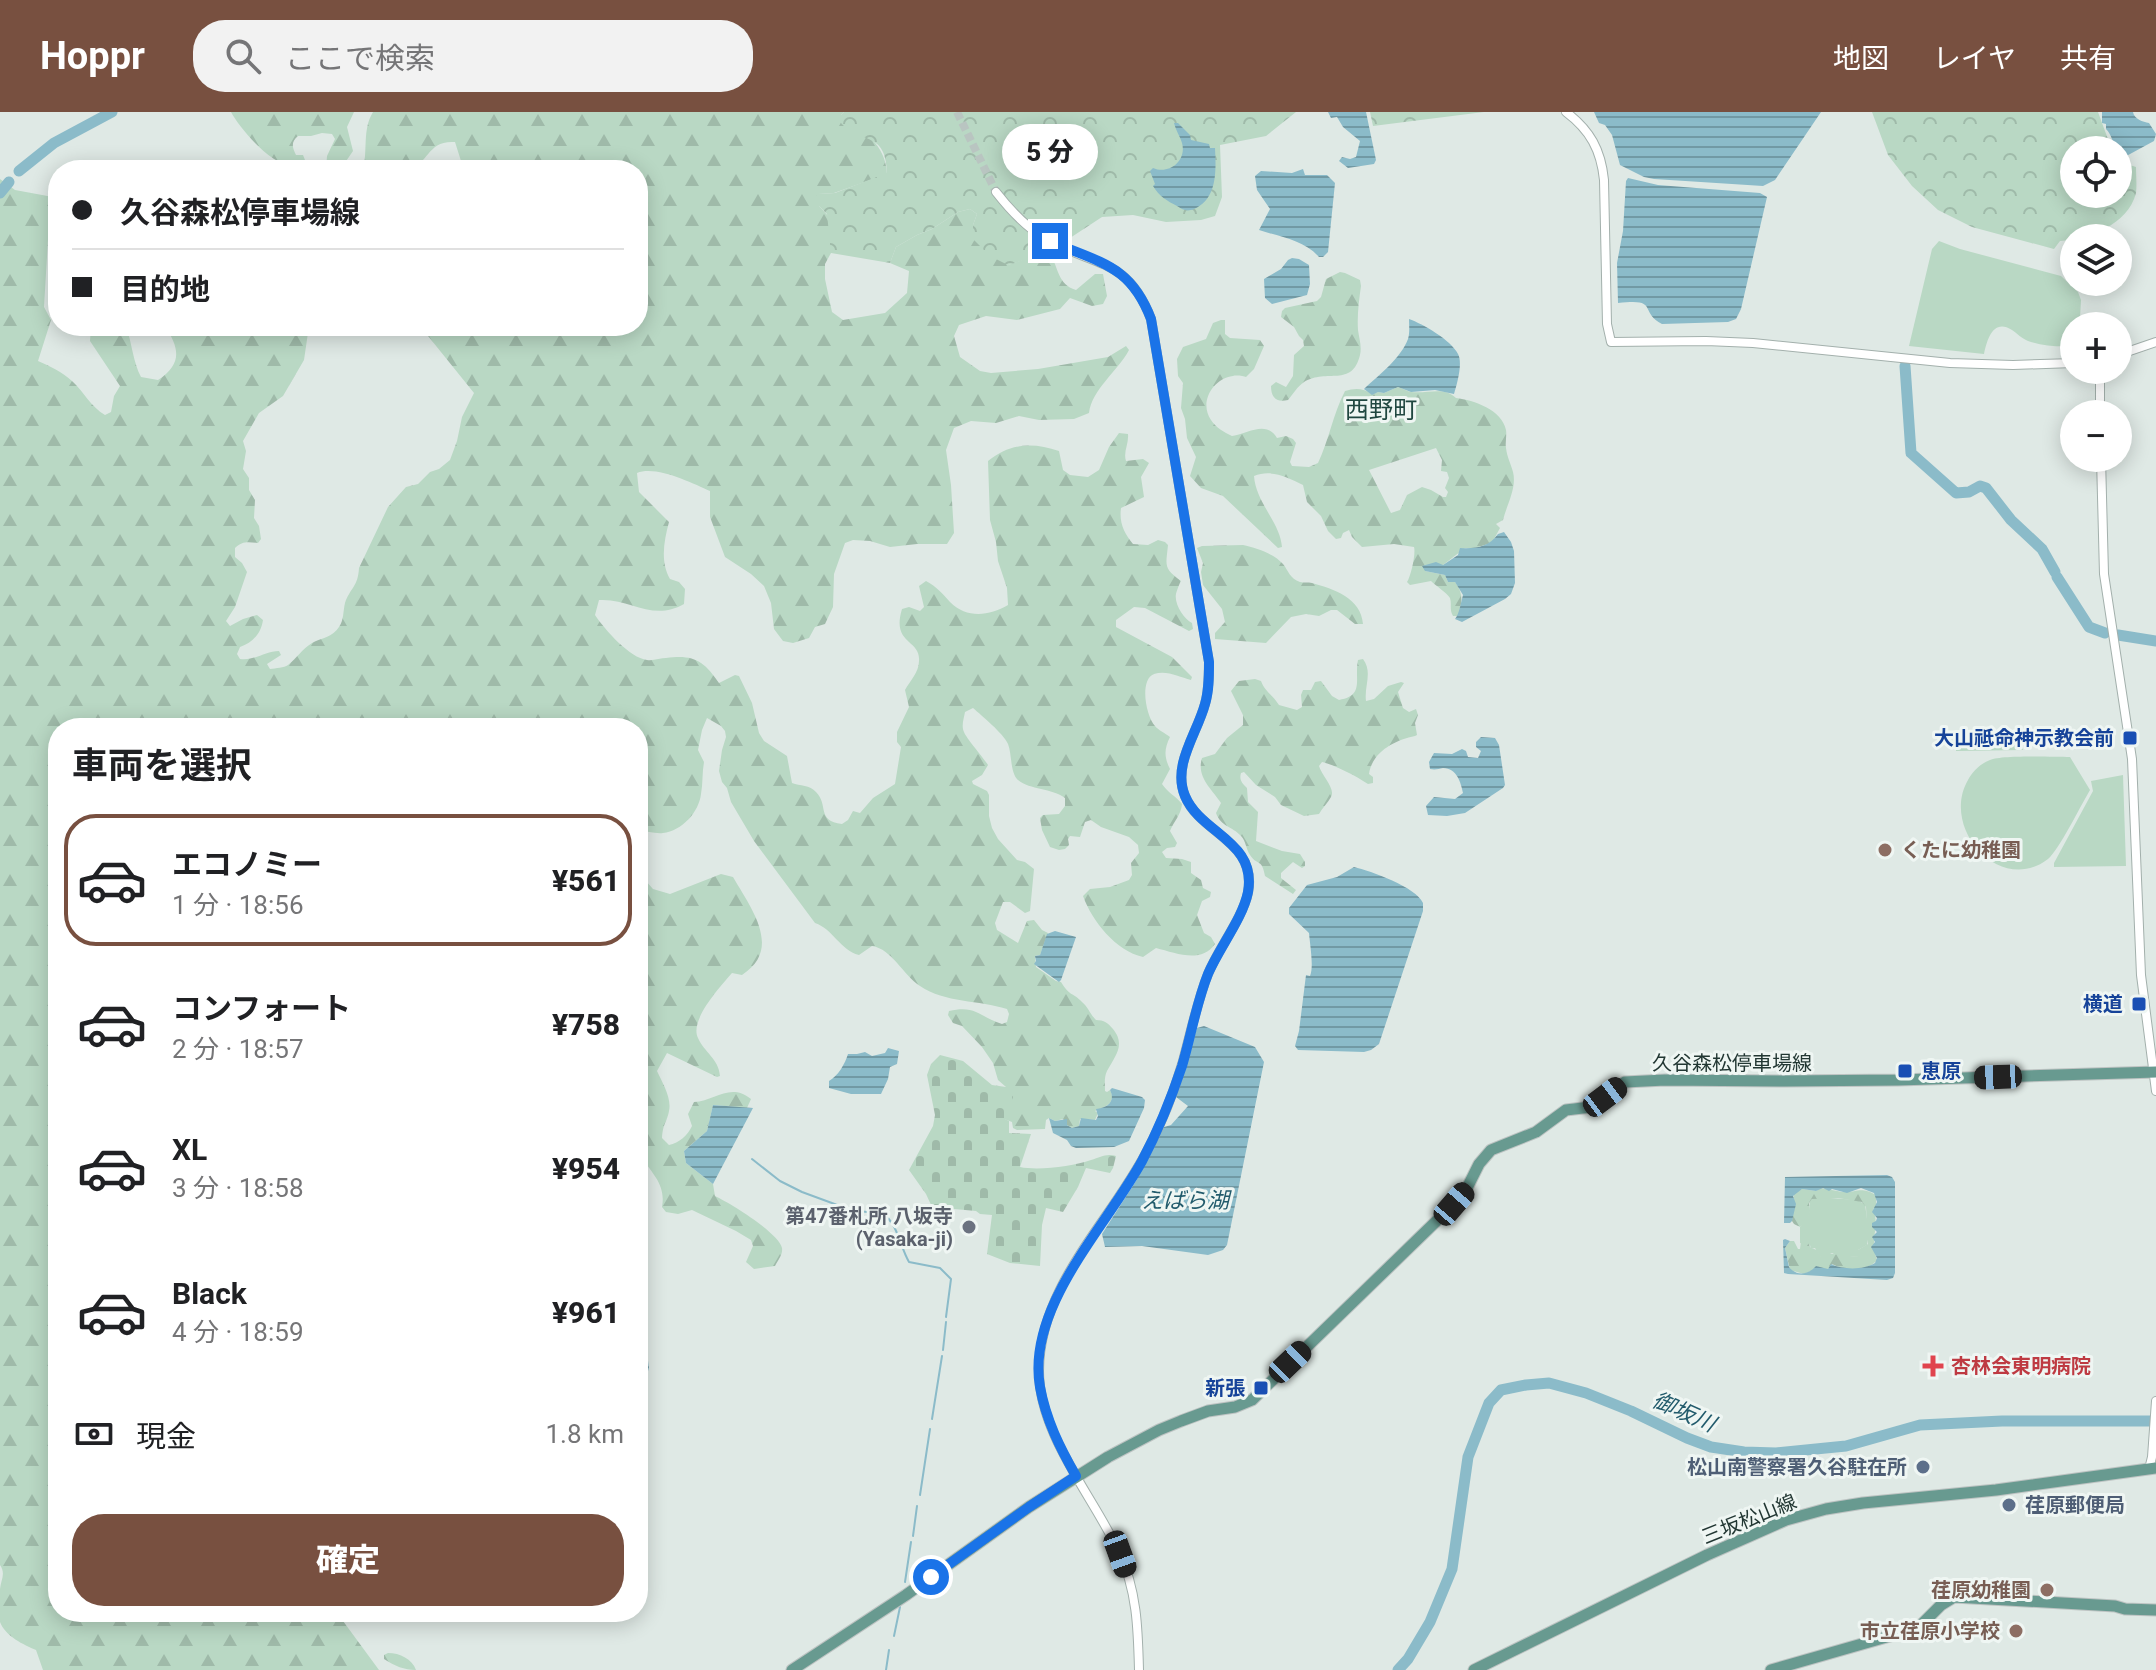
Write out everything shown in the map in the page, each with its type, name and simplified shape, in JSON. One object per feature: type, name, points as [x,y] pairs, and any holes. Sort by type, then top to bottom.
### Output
[{"type":"main road","name":"久谷森松停車場線","points":[[792,1670],[906,1595],[1029,1507],[1108,1457],[1159,1430],[1208,1411],[1235,1407],[1252,1400],[1454,1204],[1466,1190],[1487,1153],[1536,1132],[1566,1110],[1591,1107],[1625,1082],[1898,1080],[2155,1072]]},
{"type":"main road","name":"三坂松山線","points":[[1474,1670],[1707,1555],[1786,1520],[1863,1503],[1996,1490],[2152,1468]]},
{"type":"main road","points":[[1771,1670],[1918,1628],[1941,1605],[1954,1597],[2156,1610]]},
{"type":"street","points":[[1566,112],[1587,131],[1597,147],[1601,162],[1607,324],[1611,342],[1753,343],[1950,363],[2060,363]]},
{"type":"street","points":[[996,192],[1010,211],[1043,237],[1124,276],[1144,301],[1151,319],[1209,662],[1208,694],[1183,763],[1182,788],[1196,813],[1237,849],[1248,876],[1244,903],[1209,971],[1182,1066],[1160,1122],[1134,1174],[1062,1286],[1043,1333],[1040,1386],[1055,1437],[1112,1537],[1127,1573],[1138,1621],[1139,1670]]},
{"type":"street","points":[[2132,350],[2156,342]]},
{"type":"street","points":[[2101,472],[2104,574],[2132,759],[2141,975],[2156,1091]]},
{"type":"street","points":[[2152,1468],[2156,1401]]},
{"type":"green space","points":[[231,112],[354,112],[347,127],[353,151],[347,160],[327,160],[335,139],[332,134],[298,136],[293,143],[294,150],[305,160],[277,160],[243,130]]},
{"type":"green space","points":[[373,112],[844,112],[841,115],[878,146],[887,174],[834,193],[819,194],[819,206],[855,245],[831,253],[825,264],[832,312],[843,320],[885,313],[907,293],[909,271],[890,263],[896,247],[958,212],[970,209],[977,214],[973,225],[1008,265],[1048,251],[1061,279],[1076,290],[1095,274],[1103,274],[1107,296],[1103,304],[1092,306],[1070,298],[1060,309],[1017,320],[986,316],[959,325],[954,336],[960,357],[980,371],[991,373],[1038,369],[1108,357],[1126,346],[1129,350],[1100,388],[1089,413],[1074,419],[1039,420],[1019,416],[996,423],[971,421],[954,428],[946,450],[954,533],[947,544],[890,547],[870,541],[845,543],[834,574],[833,607],[825,624],[815,627],[809,638],[793,643],[783,641],[774,629],[771,603],[764,586],[725,557],[710,517],[710,491],[654,471],[637,473],[639,492],[669,522],[664,544],[665,565],[670,579],[679,582],[685,589],[684,604],[662,611],[599,600],[595,615],[618,642],[640,658],[691,658],[703,664],[719,683],[739,676],[752,703],[759,733],[764,741],[787,756],[792,783],[814,790],[829,820],[842,824],[853,811],[860,813],[873,798],[895,784],[901,747],[897,742],[897,732],[909,707],[905,690],[919,665],[916,649],[903,635],[900,621],[902,609],[909,607],[920,611],[924,607],[919,586],[926,581],[957,607],[971,613],[993,612],[1008,605],[1007,588],[990,520],[988,461],[1013,448],[1040,446],[1059,451],[1063,470],[1070,475],[1088,477],[1099,470],[1119,433],[1128,434],[1126,461],[1143,459],[1149,463],[1141,477],[1144,497],[1121,508],[1123,528],[1133,544],[1148,545],[1158,540],[1168,545],[1167,566],[1181,581],[1176,594],[1177,602],[1193,629],[1189,631],[1145,608],[1134,607],[1116,620],[1116,627],[1172,657],[1192,677],[1191,680],[1168,673],[1154,674],[1145,690],[1152,721],[1170,737],[1166,753],[1170,769],[1162,784],[1182,804],[1170,831],[1177,843],[1175,847],[1162,852],[1166,858],[1191,862],[1191,873],[1201,880],[1203,888],[1211,892],[1210,897],[1202,901],[1197,915],[1204,933],[1215,944],[1203,954],[1180,954],[1156,948],[1143,957],[1133,954],[1106,934],[1083,896],[1090,889],[1110,887],[1129,880],[1131,863],[1139,853],[1138,845],[1129,837],[1091,820],[1085,822],[1080,837],[1070,836],[1065,849],[1050,847],[1040,818],[1059,814],[1065,806],[1065,798],[1018,780],[1005,740],[973,708],[965,712],[964,732],[988,765],[982,775],[972,781],[989,795],[992,828],[1017,860],[1034,869],[1030,911],[1025,913],[1010,902],[1003,902],[995,923],[997,930],[1018,943],[1027,921],[1034,920],[1048,933],[1040,955],[1035,956],[1036,967],[1061,982],[1096,1020],[1109,1025],[1119,1040],[1118,1050],[1105,1078],[1105,1091],[1110,1090],[1112,1098],[1109,1104],[1095,1111],[1098,1113],[1095,1120],[1080,1119],[1079,1126],[1072,1128],[1063,1119],[1055,1121],[1049,1118],[1045,1129],[1017,1130],[1012,1122],[1004,1119],[1006,1087],[998,1080],[993,1063],[982,1047],[948,1015],[949,1011],[966,1010],[1002,1024],[1007,1022],[1007,1009],[930,992],[914,981],[886,952],[872,946],[859,955],[815,923],[754,841],[731,802],[719,771],[725,731],[707,718],[698,750],[704,762],[700,801],[683,825],[660,833],[648,831],[648,718],[48,718],[48,1622],[344,1622],[379,1670],[43,1670],[36,1650],[10,1636],[0,1622],[3,1574],[0,1565],[0,179],[15,190],[48,196],[44,307],[48,314],[48,329],[38,361],[68,378],[105,415],[111,412],[120,386],[90,341],[90,336],[129,336],[141,377],[158,380],[175,362],[176,349],[171,336],[308,336],[304,360],[283,396],[259,413],[243,441],[246,451],[243,469],[255,500],[254,518],[261,539],[258,543],[245,542],[235,548],[235,557],[247,572],[235,607],[226,621],[230,626],[257,615],[263,620],[255,637],[240,647],[237,654],[240,659],[245,659],[279,651],[281,655],[267,664],[270,669],[280,668],[288,665],[312,643],[336,630],[342,621],[345,603],[359,568],[388,507],[406,487],[418,484],[450,460],[462,417],[474,393],[428,336],[648,336],[648,160],[461,160],[455,142],[446,142],[433,148],[423,160],[364,160]]},
{"type":"green space","points":[[844,112],[1296,112],[1266,136],[1220,145],[1222,197],[1215,216],[1166,222],[1133,215],[1102,217],[1070,238],[1050,236],[1038,256],[1008,265],[990,256],[973,239],[977,214],[970,209],[958,212],[896,247],[890,263],[831,253],[827,214],[819,206],[818,194],[835,193],[887,173],[882,150],[841,123]]},
{"type":"green space","points":[[1370,112],[1484,112],[1373,126]]},
{"type":"green space","points":[[1872,112],[2098,112],[2107,136],[2060,136],[2060,208],[2129,208],[2113,224],[2060,224],[2060,241],[2054,249],[1972,227],[1938,210],[1912,186],[1888,155]]},
{"type":"green space","points":[[2132,166],[2136,167],[2136,193],[2132,204]]},
{"type":"green space","points":[[1939,241],[2060,276],[2060,296],[2080,296],[2080,312],[2060,312],[2060,346],[2034,343],[2000,327],[1992,332],[1984,354],[1909,346],[1932,249]]},
{"type":"green space","points":[[1340,272],[1360,280],[1358,325],[1361,352],[1356,365],[1345,374],[1313,378],[1302,384],[1288,400],[1277,400],[1271,386],[1276,382],[1286,387],[1293,376],[1294,355],[1304,346],[1294,327],[1281,317],[1282,311],[1317,301],[1326,279]]},
{"type":"green space","points":[[1225,320],[1225,334],[1230,338],[1260,340],[1264,346],[1254,369],[1246,377],[1226,378],[1214,387],[1206,406],[1211,420],[1232,436],[1262,429],[1277,438],[1286,436],[1293,439],[1296,443],[1290,462],[1292,466],[1309,467],[1318,463],[1341,400],[1345,391],[1349,390],[1372,394],[1398,387],[1411,392],[1446,392],[1486,407],[1499,417],[1506,430],[1506,446],[1514,478],[1503,520],[1496,524],[1500,528],[1488,544],[1465,548],[1443,565],[1425,571],[1445,575],[1448,582],[1455,582],[1461,599],[1458,616],[1453,616],[1448,596],[1431,581],[1410,585],[1407,582],[1414,547],[1394,544],[1362,547],[1349,530],[1336,539],[1307,502],[1303,485],[1273,474],[1254,476],[1259,495],[1280,538],[1282,547],[1278,548],[1223,496],[1201,488],[1190,476],[1196,457],[1187,438],[1181,408],[1183,383],[1178,376],[1177,359],[1183,347],[1206,339],[1213,323]],"holes":[[[1436,448],[1442,460],[1441,471],[1447,472],[1449,478],[1446,497],[1422,487],[1407,495],[1400,510],[1391,513],[1369,470]]]},
{"type":"green space","points":[[1243,545],[1274,557],[1297,581],[1320,585],[1345,596],[1357,607],[1363,624],[1355,624],[1337,610],[1331,610],[1319,616],[1306,614],[1291,617],[1266,643],[1215,639],[1215,633],[1225,622],[1222,609],[1203,585],[1203,563],[1197,548]]},
{"type":"green space","points":[[1363,659],[1368,674],[1366,701],[1374,699],[1388,686],[1401,682],[1404,683],[1398,692],[1403,708],[1409,712],[1416,709],[1418,715],[1415,723],[1417,735],[1392,744],[1375,759],[1369,774],[1373,777],[1373,783],[1368,784],[1322,762],[1319,766],[1330,786],[1331,797],[1319,814],[1304,816],[1281,805],[1244,772],[1241,773],[1248,802],[1258,812],[1256,841],[1300,854],[1305,862],[1302,868],[1293,862],[1281,873],[1281,878],[1296,890],[1293,894],[1265,876],[1261,864],[1250,855],[1243,838],[1218,818],[1216,813],[1221,803],[1203,777],[1202,758],[1215,754],[1227,738],[1243,725],[1243,715],[1231,691],[1239,681],[1261,681],[1279,705],[1297,710],[1302,707],[1303,690],[1311,690],[1315,682],[1321,681],[1339,700],[1352,695],[1357,686],[1358,660]]},
{"type":"green space","points":[[2023,731],[2023,750],[1956,751],[1956,732]]},
{"type":"green space","points":[[2070,757],[2090,790],[2053,854],[2030,868],[2011,869],[1994,863],[1968,836],[1962,818],[1961,799],[1974,771],[1996,758]]},
{"type":"green space","points":[[2123,775],[2126,866],[2054,867],[2093,791],[2091,781]]},
{"type":"green space","points":[[721,874],[733,877],[755,915],[762,941],[760,953],[754,965],[742,975],[732,973],[698,1022],[698,1038],[717,1065],[720,1076],[667,1053],[657,1071],[669,1101],[662,1138],[669,1145],[686,1135],[692,1126],[688,1114],[694,1102],[729,1092],[751,1099],[747,1108],[713,1105],[707,1131],[684,1151],[686,1163],[713,1184],[715,1196],[753,1219],[779,1242],[782,1253],[775,1266],[754,1269],[746,1262],[753,1246],[751,1240],[736,1231],[692,1210],[678,1214],[666,1212],[648,1166],[648,883],[653,889],[670,894]]},
{"type":"green space","points":[[940,1055],[963,1061],[992,1085],[1006,1087],[1013,1097],[1005,1119],[1009,1121],[1009,1133],[1031,1134],[1020,1167],[1056,1167],[1106,1155],[1116,1156],[1110,1173],[1086,1168],[1063,1212],[1046,1208],[1040,1266],[1010,1263],[987,1254],[992,1215],[932,1207],[909,1170],[933,1126],[935,1115],[927,1075],[931,1064]]},
{"type":"green space","points":[[1821,1188],[1842,1192],[1862,1190],[1876,1195],[1876,1207],[1873,1209],[1877,1260],[1873,1264],[1856,1269],[1832,1264],[1828,1269],[1804,1274],[1790,1270],[1785,1248],[1790,1241],[1794,1241],[1800,1249],[1801,1241],[1806,1240],[1821,1257],[1825,1253],[1858,1257],[1858,1250],[1868,1244],[1866,1207],[1862,1202],[1838,1198],[1812,1199],[1806,1220],[1800,1227],[1794,1224],[1794,1193],[1802,1189],[1816,1191]]},
{"type":"green space","points":[[1817,1197],[1857,1200],[1865,1204],[1869,1234],[1867,1245],[1858,1250],[1859,1257],[1832,1253],[1821,1258],[1815,1248],[1800,1243],[1800,1227],[1809,1214],[1810,1200]]},
{"type":"green space","points":[[388,1653],[405,1657],[416,1670],[384,1659]]},
{"type":"water","points":[[1328,112],[1366,112],[1376,160],[1374,164],[1348,168],[1339,161],[1342,157],[1356,157],[1360,141],[1343,127],[1337,117],[1331,118]]},
{"type":"water","points":[[1594,112],[1821,112],[1775,180],[1763,186],[1644,177],[1620,165],[1612,135],[1605,125],[1599,123]]},
{"type":"water","points":[[2102,112],[2133,112],[2137,118],[2149,123],[2156,134],[2154,141],[2132,153],[2132,136],[2111,136],[2106,124],[2102,123]]},
{"type":"water","points":[[1174,123],[1190,135],[1191,140],[1215,148],[1214,183],[1208,198],[1194,209],[1181,209],[1153,186],[1150,171],[1153,168],[1171,168],[1182,155],[1182,143]]},
{"type":"water","points":[[1303,169],[1305,175],[1327,175],[1335,183],[1328,252],[1323,257],[1299,243],[1259,230],[1270,209],[1257,190],[1255,176],[1261,171],[1292,173]]},
{"type":"water","points":[[1628,178],[1658,185],[1760,193],[1767,197],[1736,319],[1728,322],[1662,324],[1644,304],[1618,303],[1617,263]]},
{"type":"water","points":[[1292,258],[1309,265],[1307,295],[1272,304],[1265,298],[1264,279]]},
{"type":"water","points":[[1409,319],[1443,338],[1458,354],[1460,368],[1454,394],[1435,390],[1411,392],[1398,387],[1372,395],[1364,389],[1405,346],[1409,336]]},
{"type":"water","points":[[1504,532],[1514,551],[1515,583],[1511,594],[1462,622],[1455,619],[1463,595],[1455,582],[1448,582],[1445,575],[1425,571],[1422,566],[1436,562],[1443,565],[1458,555],[1460,548],[1481,546]]},
{"type":"water","points":[[1481,737],[1495,738],[1499,745],[1503,788],[1465,813],[1428,815],[1426,806],[1434,797],[1455,799],[1463,793],[1452,770],[1430,769],[1429,762],[1434,753],[1452,754],[1462,749],[1468,757],[1478,758],[1481,751],[1476,747],[1476,742]]},
{"type":"water","points":[[1354,867],[1412,891],[1423,903],[1423,911],[1379,1044],[1364,1052],[1298,1050],[1295,1046],[1306,975],[1310,976],[1311,972],[1311,956],[1309,933],[1289,914],[1289,908],[1307,885],[1337,877]]},
{"type":"water","points":[[1055,931],[1076,937],[1059,982],[1034,964],[1047,934]]},
{"type":"water","name":"えばら湖","points":[[1204,1026],[1255,1047],[1264,1062],[1227,1245],[1223,1250],[1208,1255],[1142,1246],[1105,1247],[1102,1234],[1136,1181],[1164,1127],[1171,1125],[1188,1106],[1176,1097],[1197,1028]]},
{"type":"water","points":[[888,1048],[899,1051],[897,1064],[890,1067],[881,1094],[851,1094],[829,1088],[829,1081],[841,1069],[848,1054],[865,1052],[872,1056],[885,1053]]},
{"type":"water","points":[[1112,1088],[1145,1100],[1129,1141],[1114,1147],[1076,1148],[1053,1133],[1049,1118],[1055,1121],[1067,1119],[1067,1125],[1072,1128],[1079,1126],[1081,1118],[1096,1120],[1096,1109],[1107,1106],[1111,1101]]},
{"type":"water","points":[[713,1105],[753,1108],[713,1184],[686,1163],[684,1151],[707,1131]]},
{"type":"water","points":[[1887,1175],[1895,1182],[1893,1278],[1784,1273],[1785,1239],[1790,1241],[1785,1248],[1789,1267],[1800,1273],[1816,1266],[1828,1269],[1831,1264],[1847,1268],[1865,1267],[1875,1263],[1877,1258],[1871,1247],[1875,1242],[1872,1237],[1877,1232],[1872,1227],[1877,1218],[1872,1212],[1877,1202],[1874,1193],[1861,1188],[1847,1193],[1823,1188],[1816,1191],[1802,1189],[1793,1196],[1796,1204],[1792,1221],[1784,1223],[1785,1177]]},
{"type":"waterway","points":[[19,171],[54,143],[112,112]]},
{"type":"waterway","points":[[0,193],[9,182]]},
{"type":"waterway","points":[[1905,366],[1911,453],[1956,493],[1969,492],[1980,486],[1986,488],[2011,520],[2042,549],[2055,572]]},
{"type":"waterway","points":[[2057,577],[2089,627],[2105,633]]},
{"type":"waterway","points":[[2118,635],[2156,641]]},
{"type":"waterway","points":[[752,1159],[780,1181],[802,1192],[843,1209],[867,1212],[876,1209],[884,1214],[894,1226],[909,1262],[940,1268],[951,1279],[946,1317]]},
{"type":"waterway","points":[[943,1350],[946,1322]]},
{"type":"waterway","points":[[932,1419],[942,1356]]},
{"type":"waterway","name":"御坂川","points":[[1398,1670],[1430,1622],[1452,1569],[1468,1457],[1489,1403],[1501,1390],[1549,1383],[1586,1393],[1711,1447],[1744,1452],[1776,1453],[1846,1446],[1920,1425],[2002,1421],[2156,1421]]},
{"type":"waterway","points":[[920,1495],[930,1429]]},
{"type":"waterway","points":[[913,1536],[917,1506]]},
{"type":"waterway","points":[[905,1582],[911,1542]]},
{"type":"waterway","points":[[894,1636],[900,1607]]},
{"type":"waterway","points":[[886,1670],[889,1650]]},
{"type":"tunnel","points":[[957,112],[996,192]]},
{"type":"place","name":"大山祗命神示教会前","points":[[2130,738]]},
{"type":"place","name":"くたに幼稚園","points":[[1885,850]]},
{"type":"place","name":"横道","points":[[2139,1004]]},
{"type":"place","name":"恵原","points":[[1905,1071]]},
{"type":"place","name":"第47番札所 八坂寺 (Yasaka-ji)","points":[[969,1227]]},
{"type":"place","name":"杏林会東明病院","points":[[1933,1366]]},
{"type":"place","name":"新張","points":[[1261,1388]]},
{"type":"place","name":"松山南警察署久谷駐在所","points":[[1923,1467]]},
{"type":"place","name":"荏原郵便局","points":[[2009,1505]]},
{"type":"place","name":"荏原幼稚園","points":[[2047,1590]]},
{"type":"place","name":"市立荏原小学校","points":[[2016,1631]]},
{"type":"district","name":"西野町","points":[[1381,410]]},
{"type":"route","points":[[931,1577],[1076,1476],[1055,1437],[1040,1386],[1043,1333],[1062,1286],[1148,1149],[1182,1066],[1209,971],[1244,903],[1248,884],[1247,867],[1241,855],[1196,813],[1182,788],[1181,772],[1185,755],[1208,694],[1209,662],[1151,319],[1144,301],[1124,276],[1050,241]]}]
